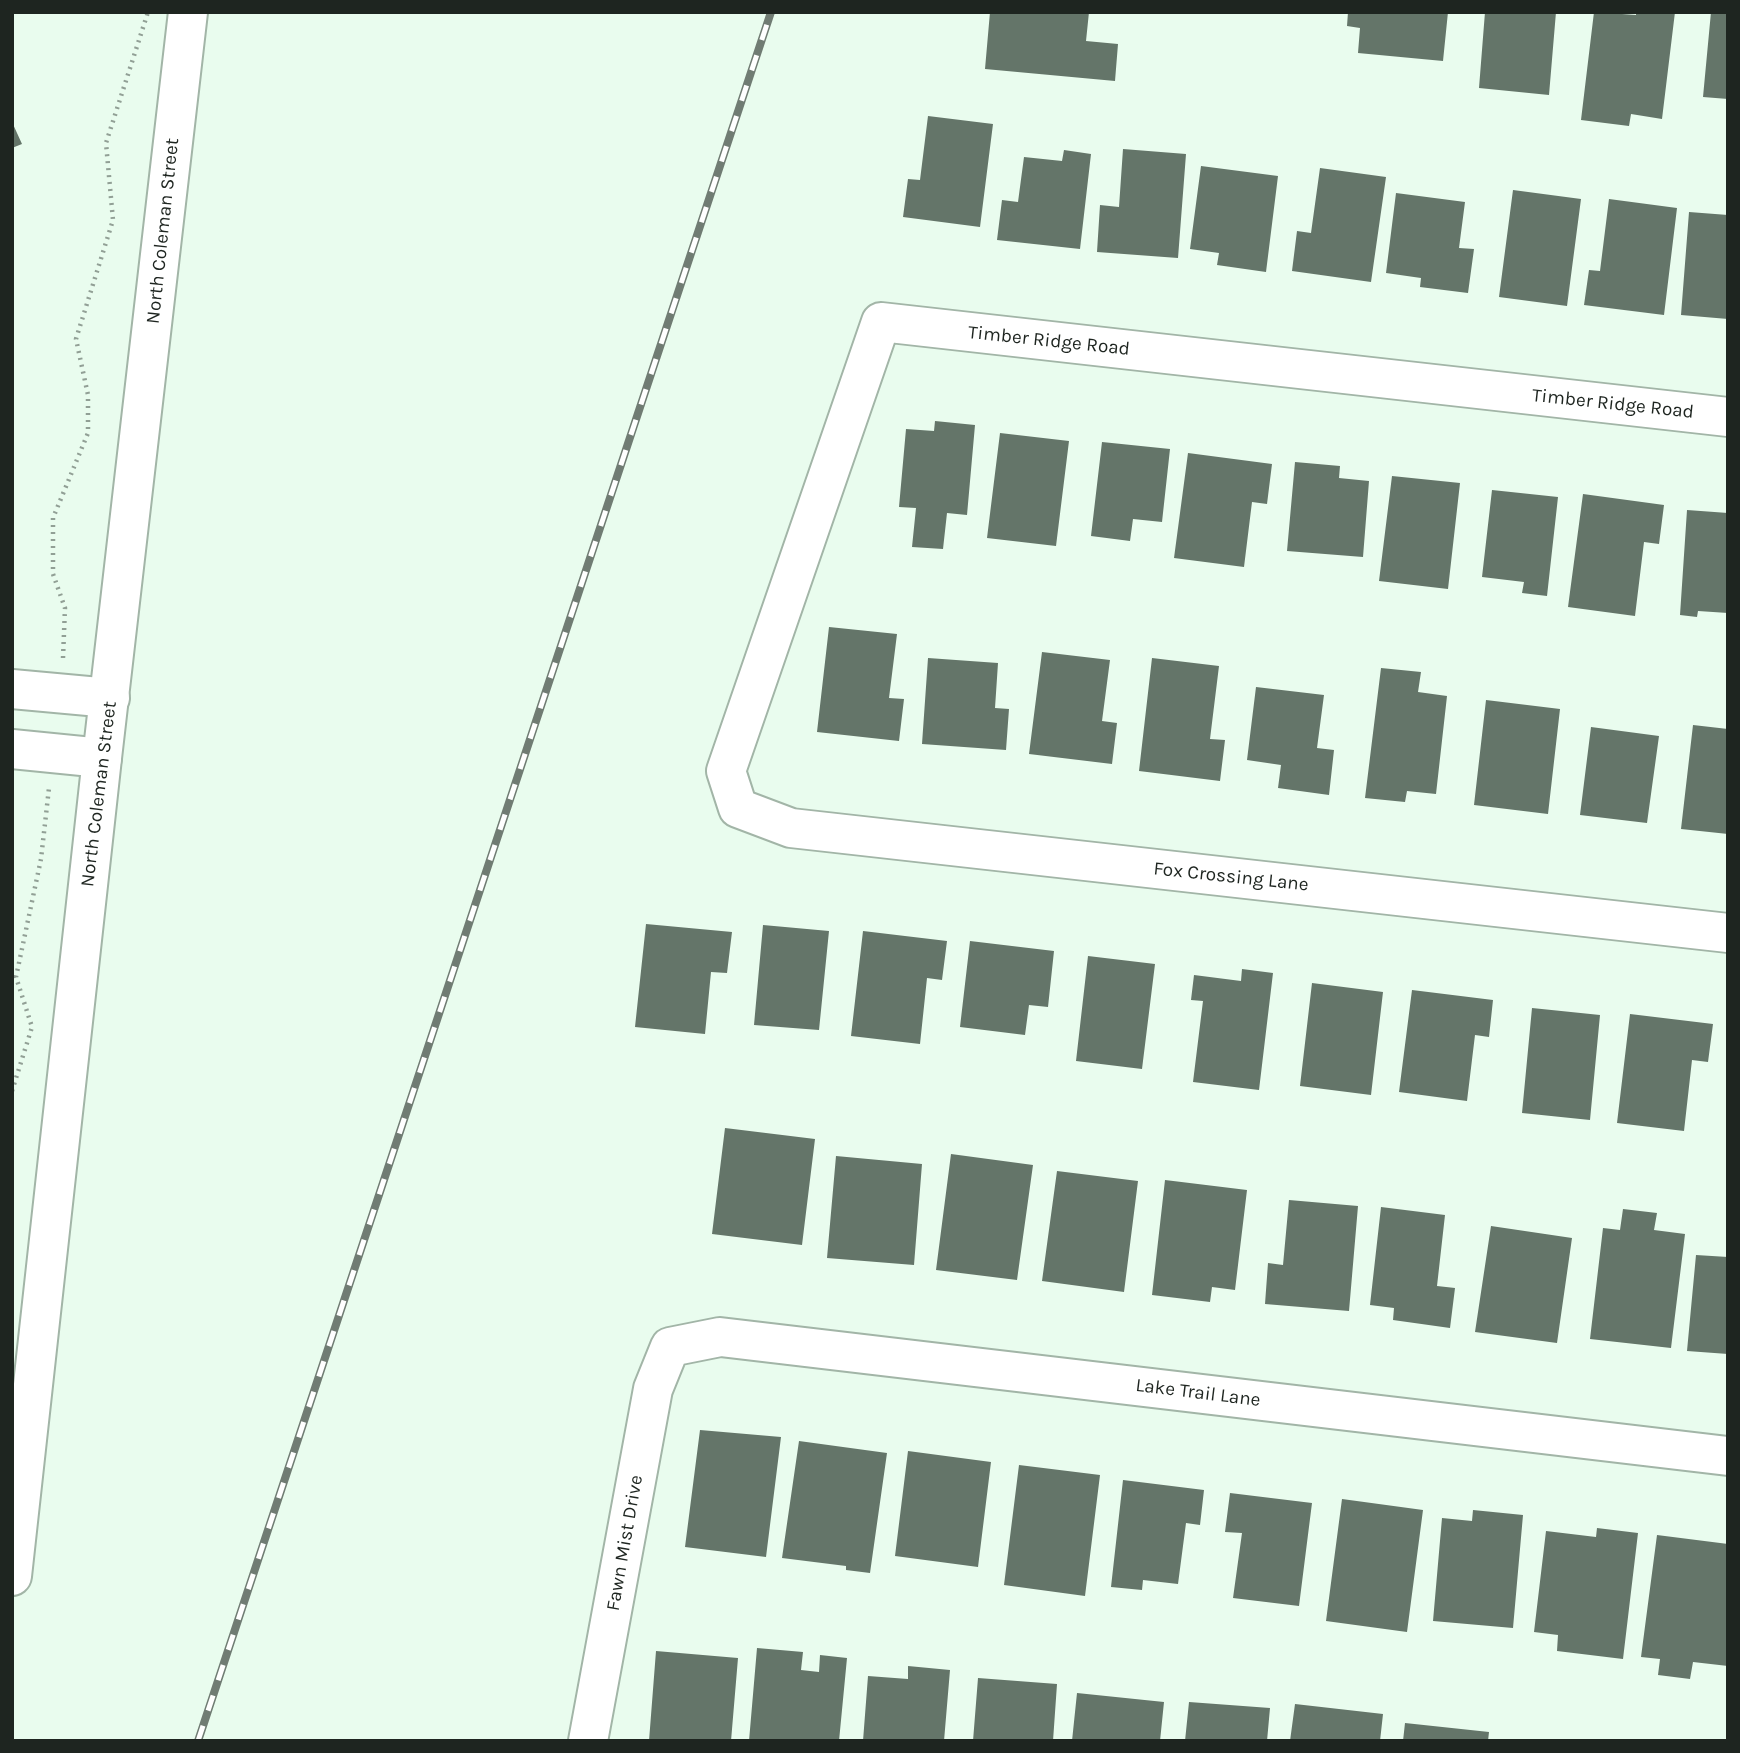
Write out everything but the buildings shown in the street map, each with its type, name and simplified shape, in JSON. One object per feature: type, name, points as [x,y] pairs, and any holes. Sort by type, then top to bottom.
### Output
[{"type":"street","name":"North Coleman Street","points":[[12,1576],[188,12]]},
{"type":"street","name":"Timber Ridge Road","points":[[738,808],[726,772],[881,322],[1728,417]]},
{"type":"street","points":[[12,689],[110,698]]},
{"type":"street","points":[[12,749],[102,758]]},
{"type":"street","name":"Fox Crossing Lane","points":[[738,808],[791,828],[1728,933]]},
{"type":"street","name":"Lake Trail Lane","points":[[670,1347],[720,1337],[1728,1456]]},
{"type":"street","name":"Fawn Mist Drive","points":[[588,1741],[653,1390],[670,1347]]},
{"type":"path","points":[[59,694],[65,640],[65,608],[53,574],[53,517],[88,433],[89,395],[76,339],[113,220],[106,143],[148,12]]},
{"type":"path","points":[[12,1091],[32,1027],[16,977],[41,859],[53,753]]},
{"type":"railway","points":[[198,1741],[771,12]]}]
